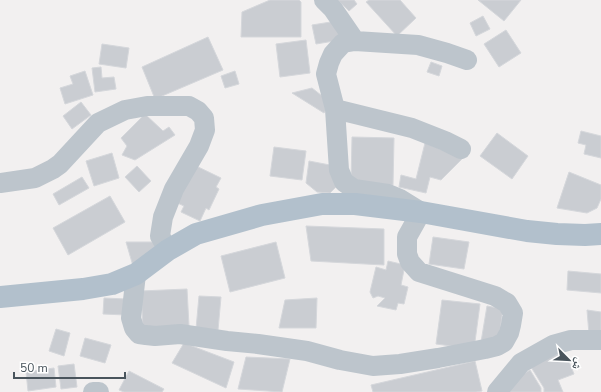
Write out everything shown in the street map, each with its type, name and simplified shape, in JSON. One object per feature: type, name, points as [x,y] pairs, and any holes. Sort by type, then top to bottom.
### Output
[{"type":"main road","points":[[0,296],[83,289],[112,284],[136,274],[168,250],[196,234],[262,214],[322,204],[354,204],[422,212],[526,231],[557,234],[601,234]]},
{"type":"street","points":[[324,0],[333,9],[355,41]]},
{"type":"street","points":[[136,274],[131,318],[134,328],[139,334],[156,336],[180,334],[272,346],[307,351],[340,360],[373,366],[400,364],[438,358],[485,349],[497,346],[504,342],[512,325],[513,313],[507,303],[495,296],[419,272],[410,262],[407,254],[407,237],[422,212],[388,194],[354,189],[344,182],[339,170],[335,109],[326,74],[333,54],[342,42],[355,41],[418,45],[467,60]]},
{"type":"street","points":[[0,183],[35,178],[53,169],[60,164],[98,123],[125,110],[147,106],[189,106],[198,111],[204,118],[206,130],[199,146],[174,189],[163,217],[160,236],[168,250]]},
{"type":"street","points":[[335,109],[412,128],[461,149]]},
{"type":"street","points":[[497,392],[521,363],[553,345],[571,340],[601,340]]},
{"type":"street","points":[[92,392],[99,392]]},
{"type":"building","points":[[270,0],[299,0],[301,2],[301,37],[241,37],[242,12]]},
{"type":"building","points":[[338,0],[354,0],[357,4],[349,11]]},
{"type":"building","points":[[369,0],[400,0],[416,18],[397,36],[366,2]]},
{"type":"building","points":[[478,0],[521,0],[504,21]]},
{"type":"building","points":[[483,16],[490,29],[476,36],[470,23]]},
{"type":"building","points":[[337,21],[340,40],[316,44],[312,25]]},
{"type":"building","points":[[506,30],[521,53],[499,67],[484,44]]},
{"type":"building","points":[[208,37],[223,70],[155,99],[142,67]]},
{"type":"building","points":[[306,40],[310,73],[280,77],[276,44]]},
{"type":"building","points":[[102,44],[129,48],[126,68],[99,64]]},
{"type":"building","points":[[431,62],[442,66],[439,76],[427,72]]},
{"type":"building","points":[[101,67],[102,78],[114,77],[116,89],[95,92],[92,68]]},
{"type":"building","points":[[85,71],[93,95],[65,104],[60,88],[73,84],[70,76]]},
{"type":"building","points":[[235,71],[239,84],[225,88],[221,76]]},
{"type":"building","points":[[312,88],[331,103],[324,113],[292,93]]},
{"type":"building","points":[[81,102],[91,115],[72,129],[63,116]]},
{"type":"building","points":[[145,114],[163,131],[169,127],[175,135],[135,160],[122,155],[127,146],[121,138]]},
{"type":"building","points":[[581,131],[601,136],[601,158],[584,154],[586,145],[578,143]]},
{"type":"building","points":[[497,133],[528,156],[512,179],[480,156]]},
{"type":"building","points":[[352,137],[394,138],[393,185],[351,184]]},
{"type":"building","points":[[425,143],[463,158],[441,180],[430,177],[426,193],[399,187],[401,175],[416,179]]},
{"type":"building","points":[[274,147],[306,151],[302,180],[270,176]]},
{"type":"building","points":[[112,153],[119,178],[94,186],[86,161]]},
{"type":"building","points":[[309,161],[335,166],[340,183],[330,193],[317,192],[306,183]]},
{"type":"building","points":[[192,164],[221,178],[216,187],[219,189],[209,210],[206,208],[200,221],[181,212],[184,206],[173,201]]},
{"type":"building","points":[[137,166],[151,181],[139,192],[125,177]]},
{"type":"building","points":[[569,172],[601,185],[601,199],[597,208],[587,213],[557,208]]},
{"type":"building","points":[[82,177],[89,188],[59,205],[53,194]]},
{"type":"building","points":[[110,196],[125,222],[68,255],[53,228]]},
{"type":"building","points":[[306,226],[384,229],[384,265],[311,261]]},
{"type":"building","points":[[433,237],[469,242],[464,269],[429,264]]},
{"type":"building","points":[[126,242],[159,242],[140,264],[133,266]]},
{"type":"building","points":[[276,242],[285,278],[230,292],[221,256]]},
{"type":"building","points":[[388,261],[405,265],[401,285],[408,287],[404,304],[398,303],[396,310],[377,306],[385,298],[378,296],[373,298],[370,292],[376,267],[386,270]]},
{"type":"building","points":[[568,271],[601,274],[601,293],[567,290]]},
{"type":"building","points":[[187,289],[189,326],[143,328],[141,291]]},
{"type":"building","points":[[199,296],[221,297],[218,330],[196,329]]},
{"type":"building","points":[[104,298],[126,299],[126,315],[103,314]]},
{"type":"building","points":[[317,298],[316,328],[279,328],[285,300]]},
{"type":"building","points":[[442,300],[480,304],[474,349],[436,344]]},
{"type":"building","points":[[487,306],[503,309],[498,345],[481,342]]},
{"type":"building","points":[[587,310],[601,312],[601,334],[589,334]]},
{"type":"building","points":[[56,329],[70,333],[64,356],[49,351]]},
{"type":"building","points":[[85,338],[111,345],[105,363],[80,356]]},
{"type":"building","points":[[184,343],[234,362],[226,388],[172,363]]},
{"type":"building","points":[[566,354],[574,374],[558,380],[563,392],[544,392],[544,388],[531,367],[551,355]]},
{"type":"building","points":[[246,357],[290,359],[282,392],[238,389]]},
{"type":"building","points":[[475,361],[482,391],[373,392],[371,385]]},
{"type":"building","points":[[74,364],[77,387],[61,389],[58,366]]},
{"type":"building","points":[[54,368],[56,387],[28,391],[26,372]]},
{"type":"building","points":[[530,370],[541,388],[541,392],[500,392],[505,386]]},
{"type":"building","points":[[129,371],[164,389],[162,392],[124,392],[119,390]]}]
